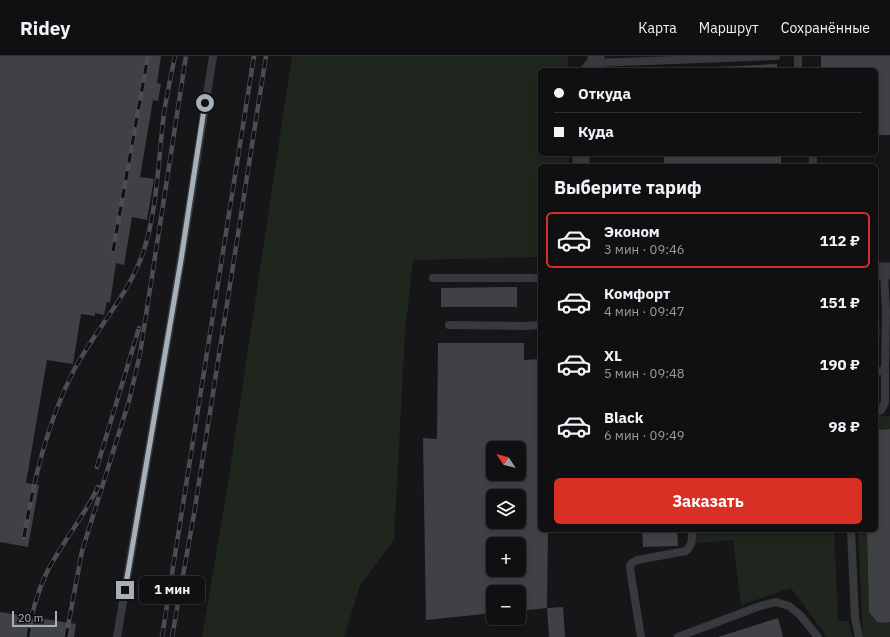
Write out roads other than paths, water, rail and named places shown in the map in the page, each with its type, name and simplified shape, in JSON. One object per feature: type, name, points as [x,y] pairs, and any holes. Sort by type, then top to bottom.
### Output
[{"type":"lane","points":[[117,637],[181,260],[213,56]]},
{"type":"lane","points":[[594,63],[776,56]]},
{"type":"lane","points":[[798,56],[798,68]]},
{"type":"lane","points":[[878,411],[881,410],[885,403],[888,312],[883,271]]},
{"type":"lane","points":[[433,278],[538,278]]},
{"type":"lane","points":[[449,325],[524,326],[538,324]]},
{"type":"lane","points":[[878,371],[885,371]]},
{"type":"lane","points":[[641,637],[630,566],[637,560],[686,551],[690,548],[692,543],[692,532]]},
{"type":"lane","points":[[851,532],[854,618],[859,637]]},
{"type":"lane","points":[[678,637],[760,606],[776,602],[789,606],[800,615],[818,637]]},
{"type":"railway","points":[[113,251],[148,56]]},
{"type":"railway","points":[[24,537],[37,473],[56,410],[82,355],[129,284],[143,253],[155,201],[164,113],[175,56]]},
{"type":"railway","points":[[66,637],[82,551],[129,401],[140,354],[186,56]]},
{"type":"railway","points":[[162,637],[254,56]]},
{"type":"railway","points":[[172,637],[194,514],[266,56]]},
{"type":"railway","points":[[97,467],[139,328]]},
{"type":"railway","points":[[28,637],[35,604],[47,572],[98,487]]}]
